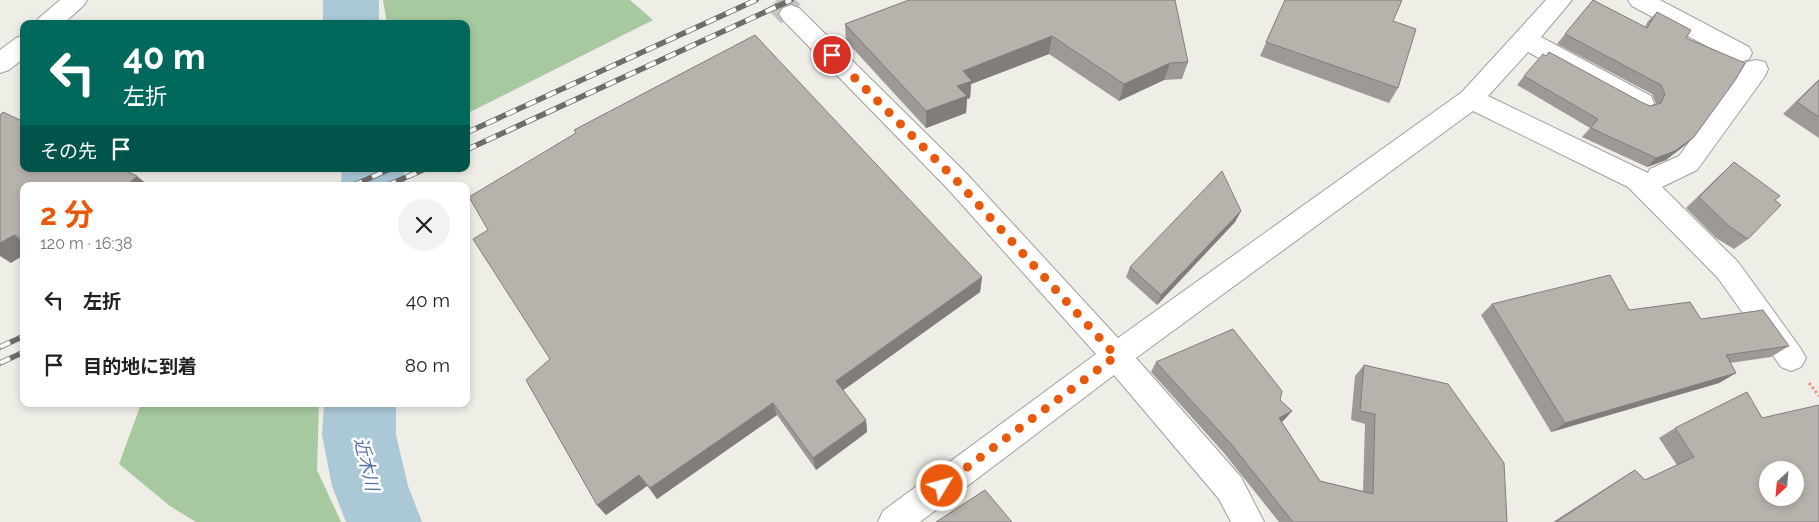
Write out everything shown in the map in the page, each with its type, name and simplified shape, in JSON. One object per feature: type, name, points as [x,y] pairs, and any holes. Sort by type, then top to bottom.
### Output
[{"type":"street","points":[[52,20],[75,0]]},
{"type":"street","points":[[894,522],[1116,356],[1471,98],[1560,0]]},
{"type":"street","points":[[1640,0],[1748,61],[1688,163],[1659,177]]},
{"type":"street","points":[[791,14],[956,180],[1116,356],[1230,488],[1248,522]]},
{"type":"street","points":[[1524,39],[1642,103]]},
{"type":"street","points":[[0,64],[20,47]]},
{"type":"street","points":[[1471,98],[1637,178],[1728,270],[1791,358]]},
{"type":"green space","points":[[383,0],[630,0],[653,20],[470,112],[470,20],[386,20]]},
{"type":"green space","points":[[140,407],[319,407],[317,470],[341,522],[196,522],[170,506],[119,464]]},
{"type":"building","points":[[909,0],[1175,0],[1188,62],[1170,63],[1124,84],[1052,36],[963,71],[972,81],[957,86],[967,96],[926,111],[845,24]]},
{"type":"building","points":[[1285,0],[1402,0],[1393,21],[1416,29],[1398,88],[1266,42]]},
{"type":"building","points":[[1593,0],[1647,28],[1657,12],[1691,30],[1686,38],[1745,63],[1736,79],[1694,137],[1675,151],[1656,158],[1591,128],[1598,119],[1524,76],[1543,54],[1546,56],[1549,52],[1641,102],[1650,106],[1661,103],[1665,94],[1661,85],[1565,34]]},
{"type":"building","points":[[755,35],[982,277],[836,381],[866,420],[813,458],[773,403],[650,488],[639,475],[597,505],[526,380],[550,359],[473,239],[488,230],[470,199],[470,196],[576,133],[574,130]]},
{"type":"building","points":[[1819,80],[1819,117],[1797,102]]},
{"type":"building","points":[[3,112],[20,120],[20,172],[128,172],[137,176],[130,182],[20,182],[20,238],[14,235],[0,243],[0,115]]},
{"type":"building","points":[[1734,162],[1780,196],[1775,200],[1781,205],[1748,239],[1730,227],[1699,197]]},
{"type":"building","points":[[1222,171],[1241,211],[1161,295],[1130,267]]},
{"type":"building","points":[[1610,275],[1629,310],[1690,302],[1701,319],[1763,310],[1789,346],[1726,355],[1736,373],[1565,423],[1492,304]]},
{"type":"building","points":[[1233,329],[1282,391],[1280,400],[1292,411],[1279,418],[1320,481],[1373,494],[1375,414],[1360,411],[1364,365],[1448,384],[1504,463],[1507,522],[1293,522],[1231,444],[1156,362]]},
{"type":"building","points":[[1747,392],[1762,418],[1819,405],[1819,522],[1556,522],[1635,470],[1645,480],[1694,457],[1675,428]]},
{"type":"building","points":[[985,490],[1012,522],[936,522]]},
{"type":"waterway","name":"近木川","points":[[351,0],[351,20]]},
{"type":"waterway","name":"近木川","points":[[373,172],[373,182]]},
{"type":"waterway","name":"近木川","points":[[360,407],[359,435],[370,486],[384,522]]},
{"type":"tunnel","points":[[777,0],[791,14]]},
{"type":"railway","points":[[470,131],[756,0]]},
{"type":"railway","points":[[470,148],[791,0]]},
{"type":"railway","points":[[361,182],[383,172]]},
{"type":"railway","points":[[395,182],[418,172]]},
{"type":"railway","points":[[0,347],[20,338]]},
{"type":"railway","points":[[0,363],[20,354]]},
{"type":"route","points":[[832,55],[956,180],[1116,356],[942,486]]}]
